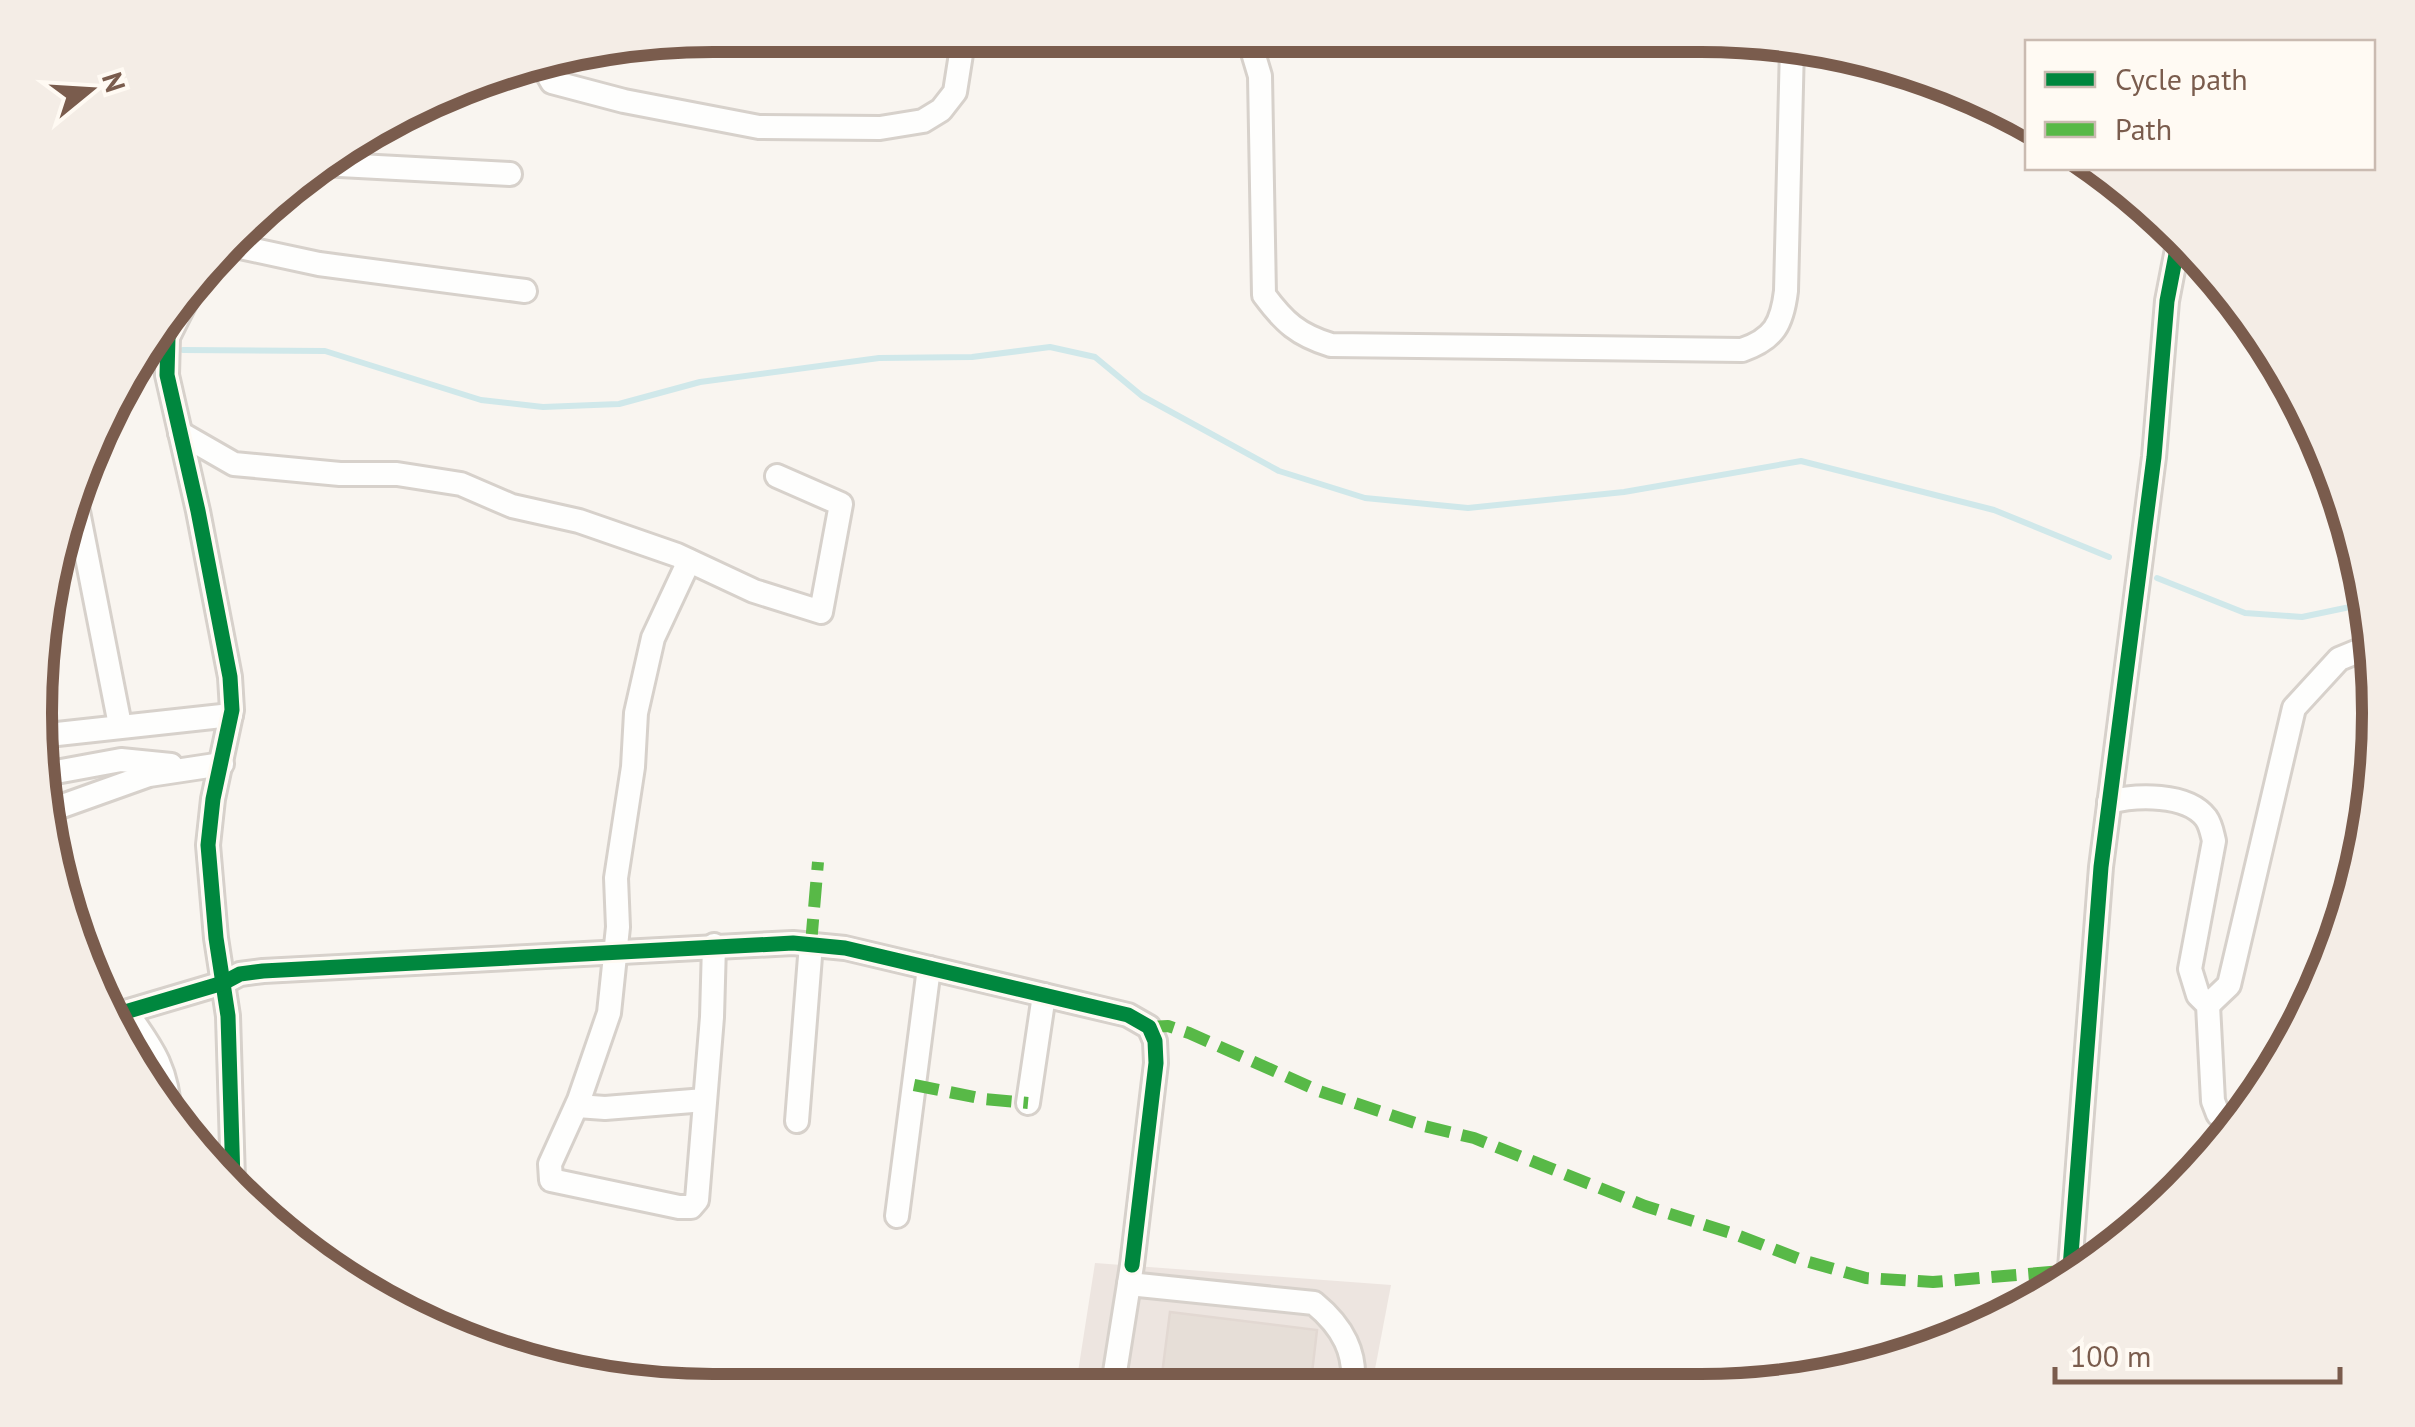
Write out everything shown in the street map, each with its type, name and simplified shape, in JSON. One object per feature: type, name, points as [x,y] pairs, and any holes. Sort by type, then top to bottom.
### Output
[{"type":"street","points":[[547,74],[552,82],[624,101],[759,127],[880,128],[923,121],[941,110],[956,92],[962,52]]},
{"type":"street","points":[[1253,52],[1260,76],[1264,295],[1284,322],[1302,336],[1331,345],[1722,350],[1742,350],[1762,343],[1774,333],[1783,317],[1792,59]]},
{"type":"street","points":[[344,165],[510,174]]},
{"type":"street","points":[[244,248],[318,264],[525,291]]},
{"type":"street","points":[[2070,1262],[2081,1096],[2109,802],[2154,457],[2167,301],[2176,254]]},
{"type":"street","points":[[163,347],[230,677],[231,714],[208,844],[228,1016],[233,1166]]},
{"type":"street","points":[[180,433],[234,464],[340,474],[396,474],[461,484],[512,506],[579,521],[689,561],[754,591],[821,612],[842,504],[777,476]]},
{"type":"street","points":[[81,524],[120,725]]},
{"type":"street","points":[[689,561],[653,638],[639,697],[616,878],[618,928],[609,1013],[577,1106],[550,1164],[551,1180],[691,1207],[696,1200],[714,946]]},
{"type":"street","points":[[2208,1005],[2229,984],[2294,708],[2339,659],[2359,650]]},
{"type":"street","points":[[53,734],[231,714]]},
{"type":"street","points":[[55,772],[121,760],[153,761],[189,769]]},
{"type":"street","points":[[59,807],[149,775],[222,764]]},
{"type":"street","points":[[2109,802],[2129,797],[2156,798],[2198,810],[2210,822],[2214,841],[2190,969],[2198,995],[2208,1005],[2213,1102],[2218,1114],[2225,1117]]},
{"type":"street","points":[[125,1013],[223,983],[240,974],[263,971],[812,944],[846,948],[1128,1015],[1149,1026],[1155,1041],[1156,1064],[1131,1275],[1115,1374]]},
{"type":"street","points":[[798,1121],[812,944]]},
{"type":"street","points":[[586,953],[614,985]]},
{"type":"street","points":[[897,1216],[929,968]]},
{"type":"street","points":[[1028,1104],[1044,995]]},
{"type":"street","points":[[577,1106],[606,1108],[705,1100]]},
{"type":"street","points":[[1131,1275],[1314,1303],[1337,1322],[1355,1374]]},
{"type":"shaded area","points":[[1095,1263],[1391,1285],[1374,1374],[1078,1374]]},
{"type":"building","points":[[1170,1312],[1317,1330],[1312,1374],[1162,1374]]},
{"type":"waterway","points":[[183,350],[325,351],[481,400],[543,407],[619,404],[700,382],[879,358],[972,357],[1050,347],[1095,357],[1142,396],[1279,471],[1365,498],[1468,508],[1624,492],[1801,461],[1994,510],[2109,557]]},
{"type":"waterway","points":[[2157,578],[2245,613],[2302,617],[2354,606]]},
{"type":"marked path","points":[[811,944],[818,862]]},
{"type":"marked path","points":[[1149,1027],[1168,1026],[1189,1033],[1319,1091],[1424,1126],[1474,1138],[1645,1206],[1866,1278],[1933,1282],[2055,1272]]},
{"type":"marked path","points":[[914,1085],[1028,1103]]},
{"type":"cycle path","points":[[2070,1262],[2101,867],[2154,457],[2167,301],[2176,254]]},
{"type":"cycle path","points":[[168,341],[167,375],[230,677],[232,710],[213,799],[208,845],[228,1016],[233,1166]]},
{"type":"cycle path","points":[[124,1012],[223,983],[240,974],[263,971],[793,943],[845,948],[1128,1015],[1149,1027],[1155,1041],[1156,1063],[1132,1265]]}]
